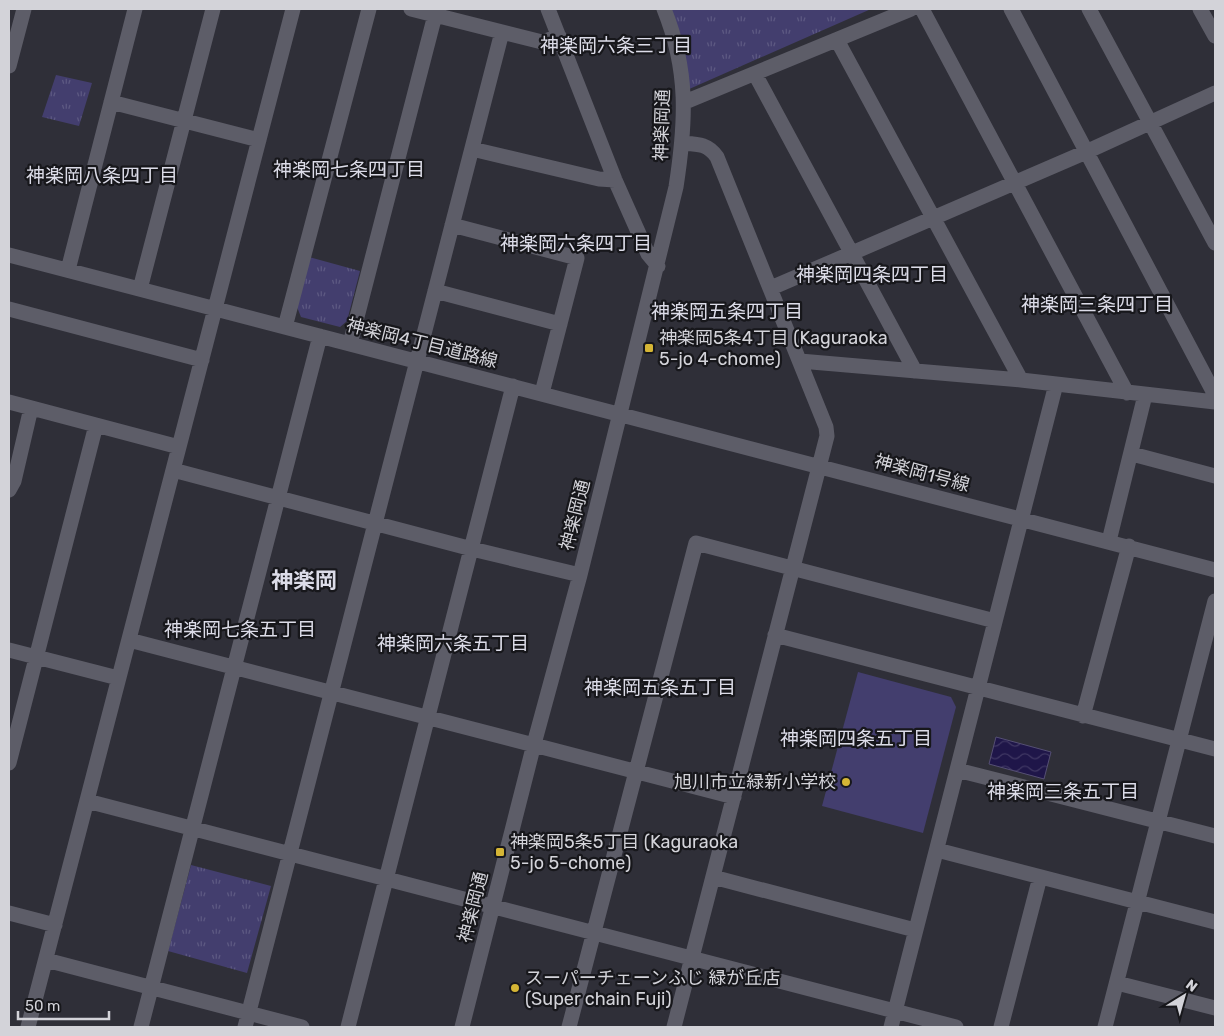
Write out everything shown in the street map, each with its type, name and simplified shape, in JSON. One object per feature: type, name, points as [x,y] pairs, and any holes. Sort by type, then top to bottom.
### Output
[{"type":"street","points":[[9,66],[12,42],[24,9]]},
{"type":"street","points":[[68,270],[135,9]]},
{"type":"street","points":[[140,289],[213,9]]},
{"type":"street","points":[[28,1027],[293,9]]},
{"type":"street","points":[[285,327],[369,9]]},
{"type":"street","points":[[410,9],[444,14],[542,42],[558,36]]},
{"type":"street","points":[[548,9],[615,180],[648,254],[658,266]]},
{"type":"street","name":"神楽岡通","points":[[462,1027],[534,744],[580,575],[658,266],[676,187],[685,102],[680,62],[664,9]]},
{"type":"street","points":[[685,102],[911,9]]},
{"type":"street","points":[[922,9],[1127,393]]},
{"type":"street","points":[[1010,9],[1215,395]]},
{"type":"street","points":[[1089,9],[1215,243]]},
{"type":"street","points":[[1200,9],[1215,36]]},
{"type":"street","points":[[350,344],[444,14]]},
{"type":"street","points":[[246,1020],[502,32]]},
{"type":"street","points":[[837,40],[1021,380]]},
{"type":"street","points":[[756,74],[915,371]]},
{"type":"street","points":[[771,288],[1086,152],[1215,93]]},
{"type":"street","points":[[111,102],[259,140]]},
{"type":"street","points":[[674,1027],[827,436],[826,427],[800,361],[717,157],[711,148],[700,144],[682,143]]},
{"type":"street","points":[[472,148],[599,179],[615,180]]},
{"type":"street","points":[[452,225],[577,258],[542,393]]},
{"type":"street","name":"神楽岡4丁目道路線","points":[[9,255],[620,414]]},
{"type":"street","points":[[435,291],[560,324]]},
{"type":"street","points":[[9,309],[202,360]]},
{"type":"street","points":[[141,1027],[194,828],[234,666],[280,497],[320,336]]},
{"type":"street","points":[[800,361],[1021,380],[1215,402]]},
{"type":"street","points":[[891,1027],[1056,384]]},
{"type":"street","points":[[348,1027],[426,716],[472,549],[513,386]]},
{"type":"street","points":[[1109,541],[1132,454],[1145,395]]},
{"type":"street","points":[[9,402],[179,447]]},
{"type":"street","points":[[9,490],[14,481],[32,408]]},
{"type":"street","name":"神楽岡1号線","points":[[620,414],[1215,570]]},
{"type":"street","points":[[9,763],[96,425]]},
{"type":"street","points":[[1132,454],[1215,476]]},
{"type":"street","points":[[173,470],[472,549],[580,575]]},
{"type":"street","points":[[569,1027],[696,543],[996,621]]},
{"type":"street","points":[[1082,716],[1129,546]]},
{"type":"street","points":[[1105,1027],[1215,601]]},
{"type":"street","points":[[775,635],[1215,749]]},
{"type":"street","points":[[129,640],[734,797]]},
{"type":"street","points":[[9,650],[118,678]]},
{"type":"street","points":[[957,770],[1215,836]]},
{"type":"street","points":[[86,801],[594,931],[691,959],[956,1027]]},
{"type":"street","points":[[937,850],[1215,922]]},
{"type":"street","points":[[713,877],[916,930]]},
{"type":"street","points":[[1001,1027],[1040,877]]},
{"type":"street","points":[[9,912],[55,925]]},
{"type":"street","points":[[46,960],[151,989],[246,1020],[302,1027]]},
{"type":"street","points":[[1117,983],[1215,1008]]},
{"type":"green space","points":[[669,9],[871,9],[687,90]]},
{"type":"green space","points":[[56,75],[92,83],[79,126],[42,117]]},
{"type":"green space","points":[[309,257],[360,271],[347,321],[340,327],[301,317],[297,307]]},
{"type":"green space","points":[[858,672],[951,697],[956,707],[923,833],[822,806]]},
{"type":"green space","points":[[191,865],[271,886],[247,973],[168,951]]},
{"type":"water","points":[[996,737],[1051,752],[1044,779],[989,764]]},
{"type":"place","name":"神楽岡5条4丁目 (Kaguraoka 5-jo 4-chome)","points":[[649,348]]},
{"type":"place","name":"旭川市立緑新小学校","points":[[846,782]]},
{"type":"place","name":"神楽岡5条5丁目 (Kaguraoka 5-jo 5-chome)","points":[[500,852]]},
{"type":"place","name":"スーパーチェーンふじ 緑が丘店 (Super chain Fuji)","points":[[515,988]]},
{"type":"district","name":"神楽岡六条三丁目","points":[[616,45]]},
{"type":"district","name":"神楽岡七条四丁目","points":[[349,169]]},
{"type":"district","name":"神楽岡八条四丁目","points":[[102,175]]},
{"type":"district","name":"神楽岡六条四丁目","points":[[576,243]]},
{"type":"district","name":"神楽岡四条四丁目","points":[[872,274]]},
{"type":"district","name":"神楽岡三条四丁目","points":[[1097,304]]},
{"type":"district","name":"神楽岡五条四丁目","points":[[727,311]]},
{"type":"district","name":"神楽岡","points":[[304,580]]},
{"type":"district","name":"神楽岡七条五丁目","points":[[240,629]]},
{"type":"district","name":"神楽岡六条五丁目","points":[[453,643]]},
{"type":"district","name":"神楽岡五条五丁目","points":[[660,687]]},
{"type":"district","name":"神楽岡四条五丁目","points":[[856,738]]},
{"type":"district","name":"神楽岡三条五丁目","points":[[1063,791]]}]
